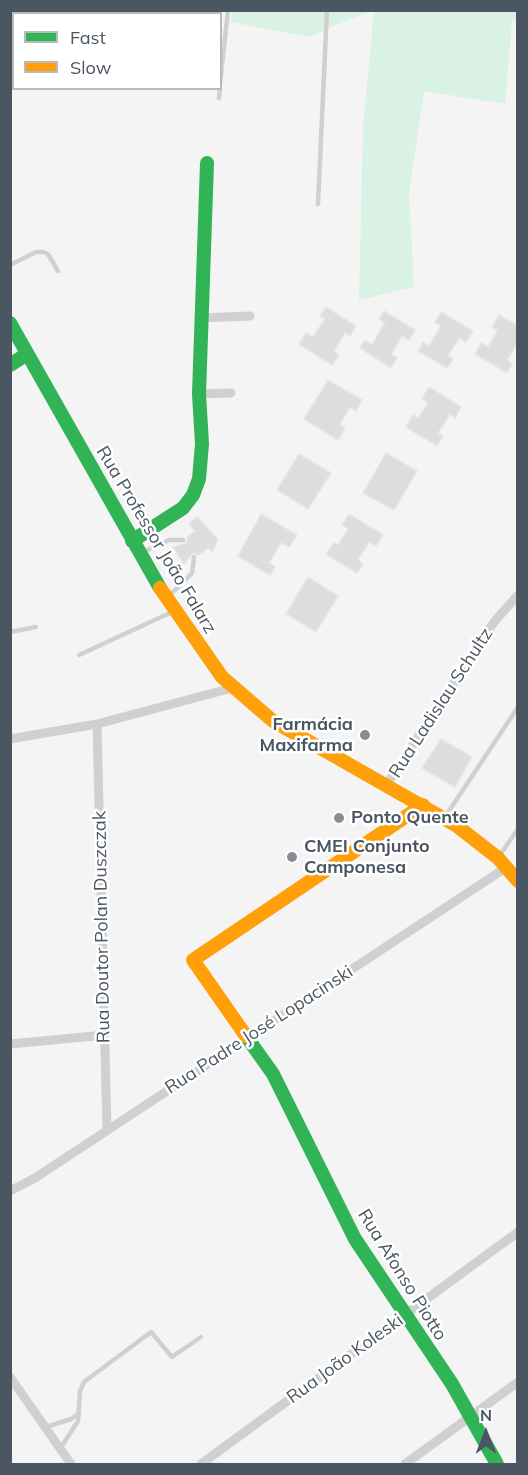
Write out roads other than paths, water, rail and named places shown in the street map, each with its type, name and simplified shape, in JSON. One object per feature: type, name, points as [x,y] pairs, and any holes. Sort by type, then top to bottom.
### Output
[{"type":"street","points":[[132,541],[183,508],[193,495],[199,479],[202,452],[199,394],[207,163]]},
{"type":"street","points":[[201,318],[250,316]]},
{"type":"street","name":"Rua Professor João Falarz","points":[[10,323],[139,554],[174,611],[212,665],[232,688],[273,721],[444,818],[502,862],[518,881]]},
{"type":"street","points":[[10,365],[27,354]]},
{"type":"street","points":[[199,394],[231,393]]},
{"type":"street","name":"Rua Ladislau Schultz","points":[[387,784],[494,622],[518,595]]},
{"type":"street","points":[[10,739],[97,724],[232,688]]},
{"type":"street","name":"Rua Doutor Polan Duszczak","points":[[97,724],[107,1131]]},
{"type":"street","name":"Rua Afonso Piotto","points":[[423,805],[193,960],[283,1092],[355,1239],[471,1415],[497,1464]]},
{"type":"street","name":"Rua Padre José Lopacinski","points":[[10,1191],[107,1131],[248,1038],[502,862]]},
{"type":"street","points":[[10,1044],[105,1035]]},
{"type":"street","name":"Rua João Koleski","points":[[201,1464],[518,1232]]},
{"type":"street","points":[[10,1377],[71,1464]]},
{"type":"street","points":[[405,1464],[518,1382]]},
{"type":"lane","points":[[222,67],[228,10]]},
{"type":"lane","points":[[318,204],[327,10]]},
{"type":"lane","points":[[219,98],[220,90]]},
{"type":"lane","points":[[10,266],[36,252],[43,252],[48,254],[58,271]]},
{"type":"lane","points":[[139,554],[169,540],[183,540]]},
{"type":"lane","points":[[166,598],[192,573],[194,557]]},
{"type":"lane","points":[[79,655],[174,611]]},
{"type":"lane","points":[[10,632],[36,627]]},
{"type":"lane","points":[[444,818],[518,707]]},
{"type":"lane","points":[[502,862],[518,829]]},
{"type":"lane","points":[[60,1449],[78,1421],[80,1390],[84,1382],[151,1332],[172,1357],[201,1337]]},
{"type":"lane","points":[[45,1427],[71,1419],[80,1411]]},
{"type":"place","name":"Farmácia Maxifarma","points":[[365,735]]},
{"type":"place","name":"Ponto Quente","points":[[339,818]]},
{"type":"place","name":"CMEI Conjunto Camponesa","points":[[292,857]]}]
